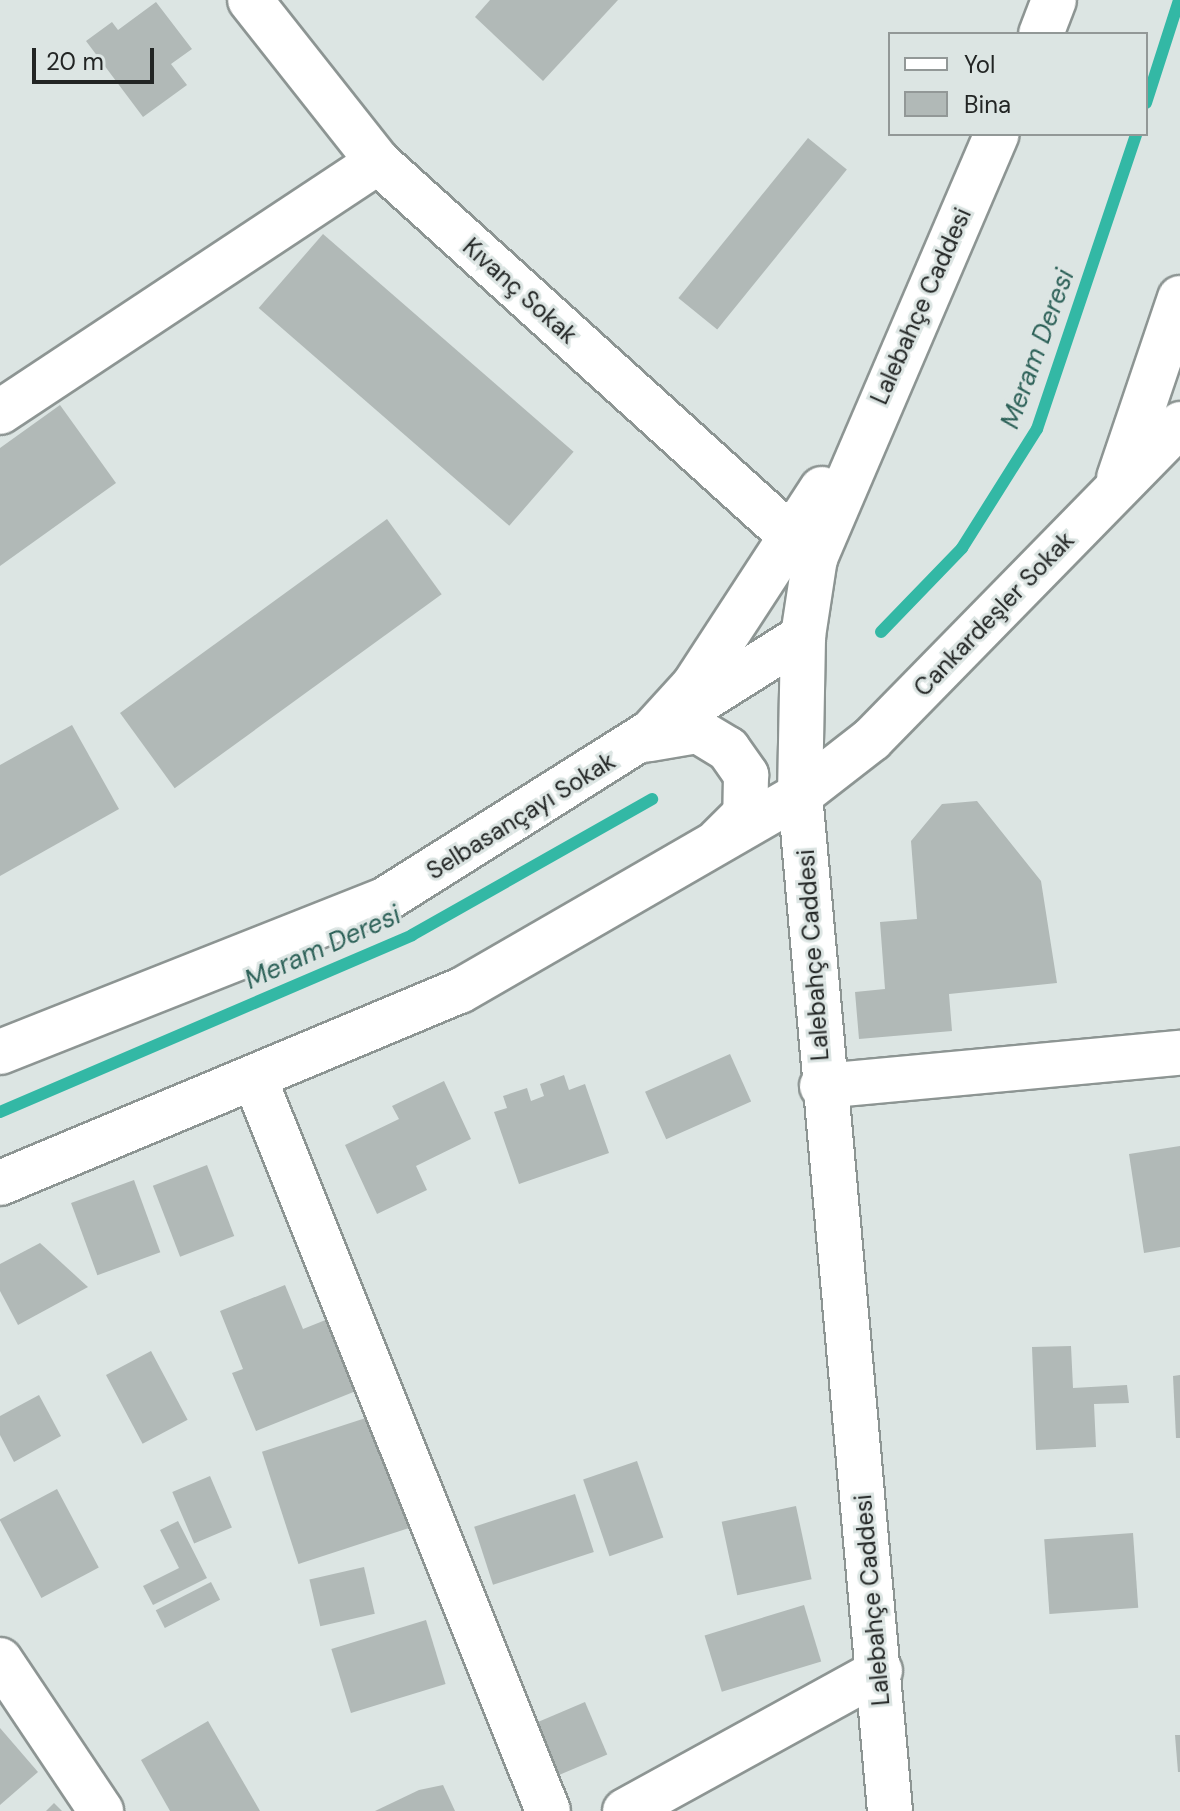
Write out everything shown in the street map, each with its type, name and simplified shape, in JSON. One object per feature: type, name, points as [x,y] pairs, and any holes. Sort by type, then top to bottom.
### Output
[{"type":"street","name":"Kıvanç Sokak","points":[[250,0],[378,162],[803,547]]},
{"type":"street","points":[[1042,32],[1054,0]]},
{"type":"street","name":"Lalebahçe Caddesi","points":[[890,1811],[880,1671],[822,1086],[800,795],[803,547],[876,406],[996,136]]},
{"type":"street","points":[[0,412],[378,162]]},
{"type":"street","points":[[1116,488],[1180,298]]},
{"type":"street","name":"Cankardeşler Sokak","points":[[709,850],[800,795],[872,739],[1180,424]]},
{"type":"street","points":[[644,740],[694,685],[803,547]]},
{"type":"street","name":"Selbasançayı Sokak","points":[[0,1052],[386,899],[644,740],[803,636]]},
{"type":"street","points":[[0,1183],[256,1082],[460,991],[709,850],[745,814],[746,775],[728,749],[698,731],[644,740]]},
{"type":"street","points":[[822,1086],[1180,1053]]},
{"type":"street","points":[[256,1082],[548,1811]]},
{"type":"street","points":[[0,1660],[101,1811]]},
{"type":"street","points":[[625,1811],[880,1671]]},
{"type":"building","points":[[490,0],[618,0],[543,81],[475,17]]},
{"type":"building","points":[[156,2],[192,49],[171,64],[187,85],[143,117],[86,41],[112,22],[118,30]]},
{"type":"building","points":[[808,138],[847,169],[717,330],[678,298]]},
{"type":"building","points":[[323,234],[574,452],[509,526],[259,308]]},
{"type":"building","points":[[60,405],[116,483],[0,566],[0,448]]},
{"type":"building","points":[[387,519],[442,594],[175,788],[120,713]]},
{"type":"building","points":[[72,725],[119,809],[0,876],[0,765]]},
{"type":"building","points":[[977,801],[1041,881],[1057,983],[949,994],[952,1031],[859,1039],[855,992],[885,989],[880,922],[917,919],[911,841],[942,804]]},
{"type":"building","points":[[730,1054],[751,1102],[666,1139],[645,1092]]},
{"type":"building","points":[[564,1075],[569,1090],[585,1084],[609,1153],[519,1184],[494,1112],[507,1108],[503,1096],[527,1088],[531,1101],[544,1096],[540,1084]]},
{"type":"building","points":[[444,1081],[471,1139],[416,1166],[427,1190],[377,1214],[345,1145],[399,1119],[392,1106]]},
{"type":"building","points":[[1180,1146],[1180,1247],[1144,1253],[1129,1154]]},
{"type":"building","points":[[207,1165],[234,1236],[180,1257],[153,1186]]},
{"type":"building","points":[[134,1180],[160,1252],[97,1275],[71,1203]]},
{"type":"building","points":[[40,1243],[88,1287],[18,1325],[0,1291],[0,1264]]},
{"type":"building","points":[[285,1285],[303,1329],[328,1319],[356,1391],[256,1431],[232,1373],[243,1369],[220,1311]]},
{"type":"building","points":[[1071,1346],[1073,1388],[1127,1385],[1129,1403],[1094,1404],[1096,1447],[1036,1450],[1032,1347]]},
{"type":"building","points":[[151,1351],[188,1420],[143,1444],[106,1375]]},
{"type":"building","points":[[1180,1375],[1180,1438],[1176,1438],[1173,1376]]},
{"type":"building","points":[[39,1395],[61,1436],[14,1462],[0,1435],[0,1416]]},
{"type":"building","points":[[378,1414],[414,1526],[298,1564],[262,1452]]},
{"type":"building","points":[[637,1461],[663,1538],[609,1556],[583,1480]]},
{"type":"building","points":[[210,1476],[232,1528],[194,1544],[172,1492]]},
{"type":"building","points":[[57,1489],[99,1568],[41,1598],[0,1519]]},
{"type":"building","points":[[575,1494],[594,1552],[493,1585],[474,1527]]},
{"type":"building","points":[[796,1506],[812,1579],[737,1595],[722,1522]]},
{"type":"building","points":[[178,1521],[207,1578],[153,1605],[143,1586],[179,1568],[160,1530]]},
{"type":"building","points":[[1133,1533],[1138,1608],[1049,1614],[1044,1539]]},
{"type":"building","points":[[364,1567],[375,1614],[320,1626],[309,1580]]},
{"type":"building","points":[[211,1582],[220,1600],[165,1628],[156,1610]]},
{"type":"building","points":[[804,1605],[821,1661],[722,1692],[705,1635]]},
{"type":"building","points":[[426,1620],[446,1684],[351,1713],[331,1649]]},
{"type":"building","points":[[585,1702],[607,1754],[558,1775],[536,1723]]},
{"type":"building","points":[[208,1721],[260,1811],[170,1811],[141,1760]]},
{"type":"building","points":[[0,1728],[38,1772],[0,1805]]},
{"type":"building","points":[[1175,1735],[1180,1735],[1180,1772],[1178,1772]]},
{"type":"building","points":[[443,1785],[455,1811],[375,1811],[419,1790]]},
{"type":"building","points":[[54,1803],[62,1811],[46,1811]]},
{"type":"waterway","name":"Meram Deresi","points":[[1148,97],[1179,0]]},
{"type":"waterway","name":"Meram Deresi","points":[[881,632],[962,548],[1037,429],[1135,136]]},
{"type":"waterway","name":"Meram Deresi","points":[[0,1112],[412,935],[652,799]]}]
